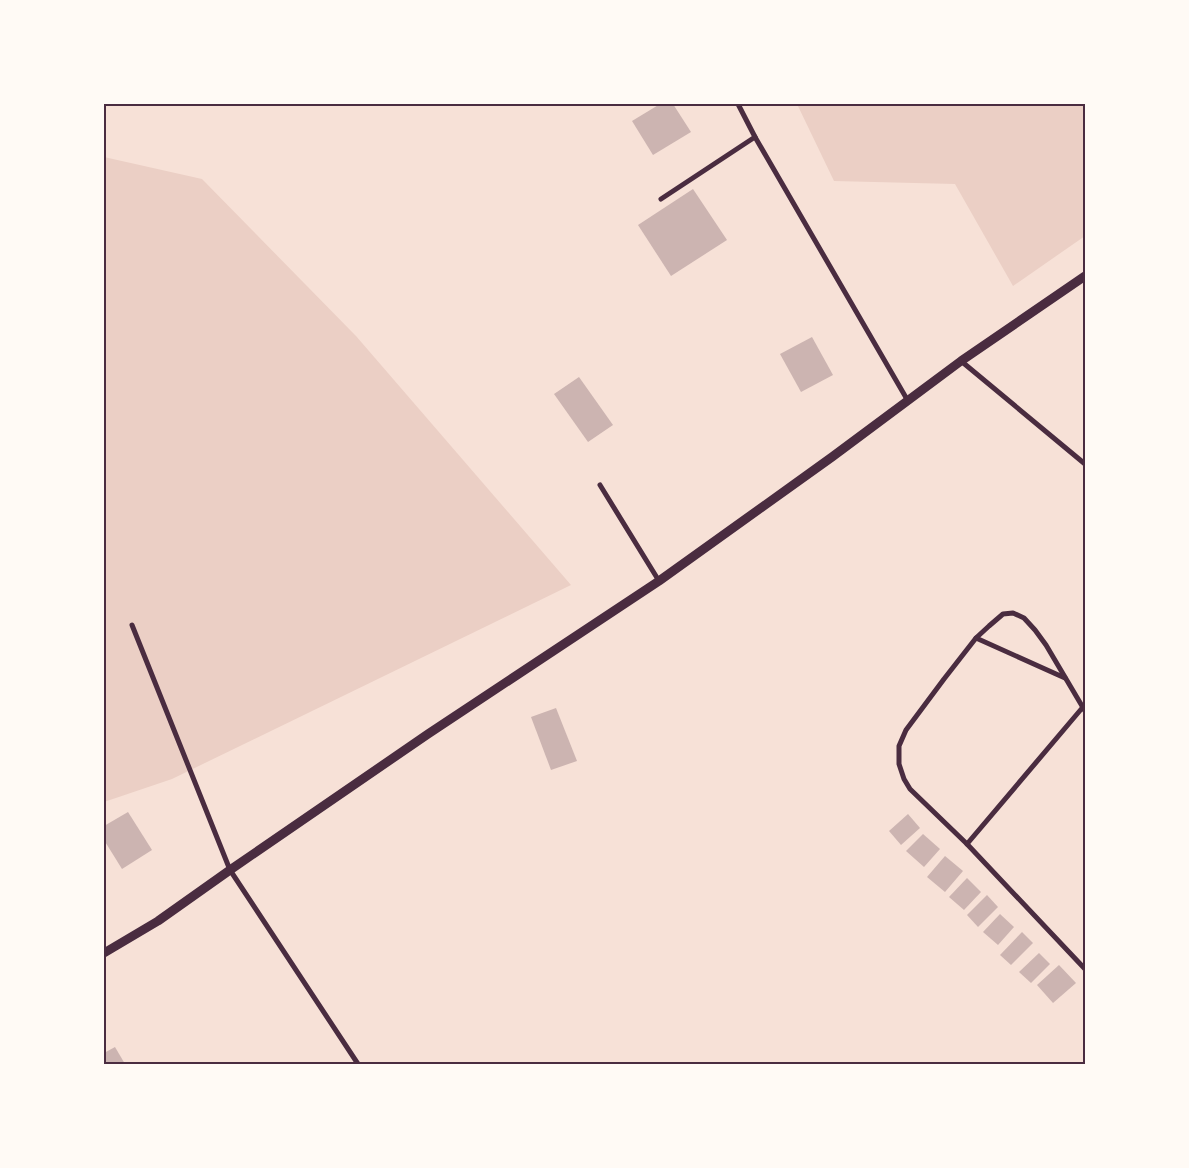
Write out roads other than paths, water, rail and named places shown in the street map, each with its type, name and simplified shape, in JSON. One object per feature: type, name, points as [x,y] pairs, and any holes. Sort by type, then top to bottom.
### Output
[{"type":"street","points":[[738,104],[755,137],[908,401]]},
{"type":"street","points":[[661,200],[755,137]]},
{"type":"street","points":[[104,953],[158,921],[428,734],[659,581],[961,361],[1085,276]]},
{"type":"street","points":[[961,361],[1085,464]]},
{"type":"street","points":[[600,485],[659,581]]},
{"type":"street","points":[[967,844],[1084,709],[1035,630],[1024,618],[1013,613],[1003,614],[976,638],[944,679],[906,730],[899,746],[899,764],[910,789],[967,844],[1085,968]]},
{"type":"street","points":[[132,625],[230,870],[358,1064]]},
{"type":"street","points":[[976,638],[1066,678]]}]
